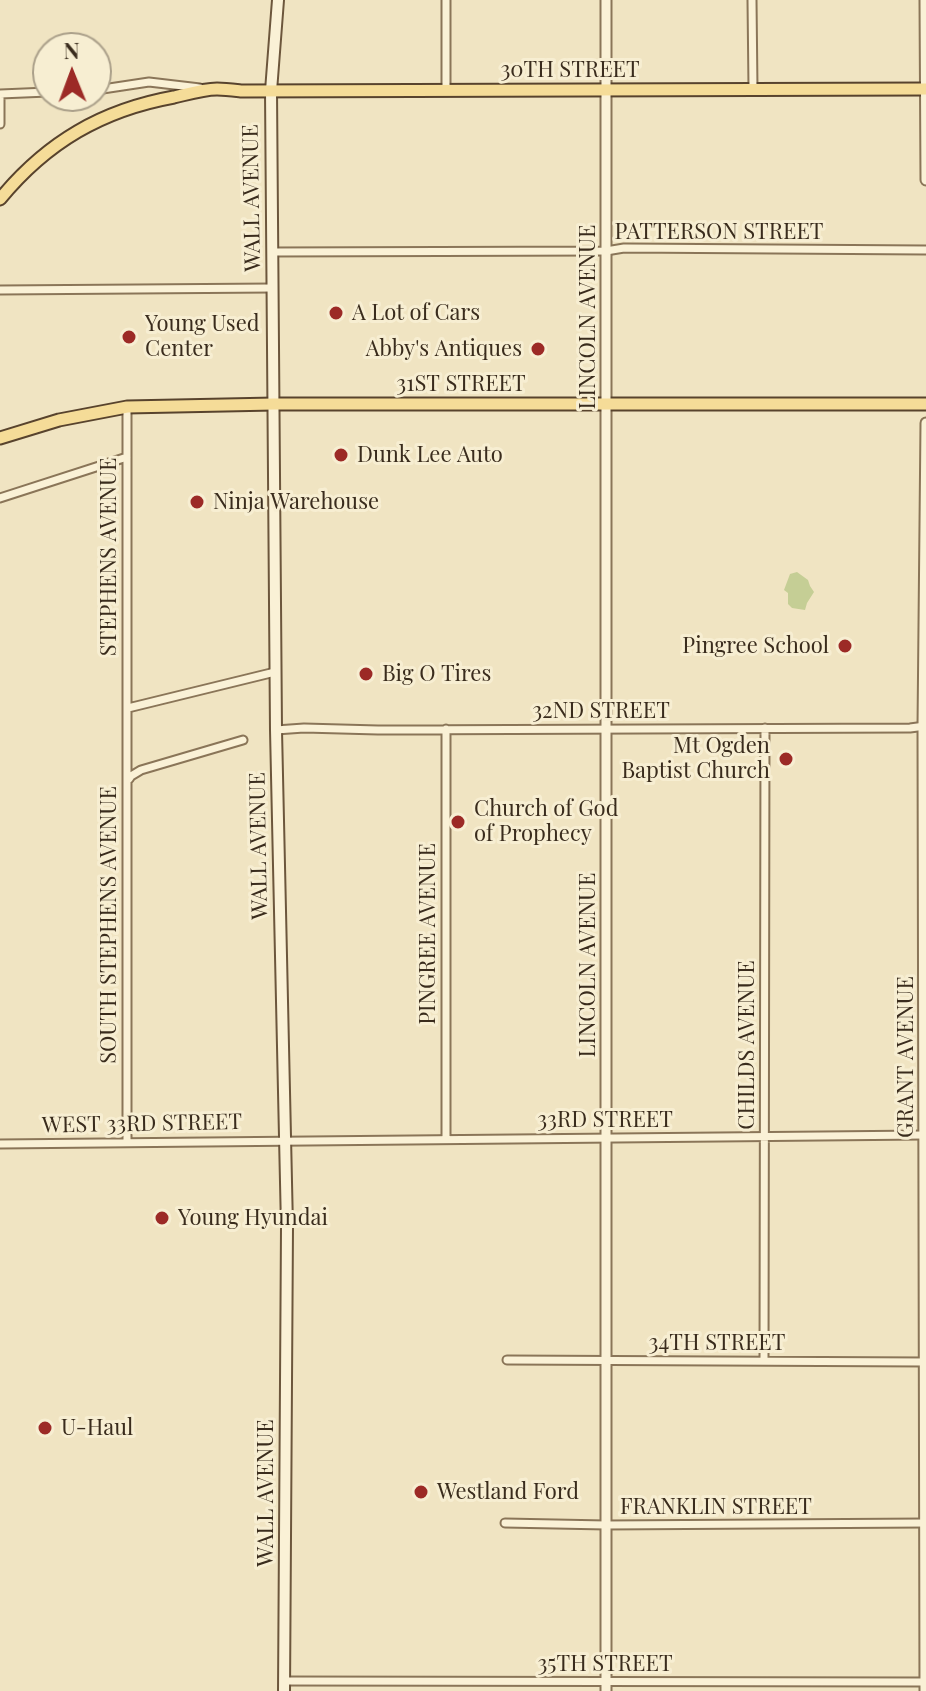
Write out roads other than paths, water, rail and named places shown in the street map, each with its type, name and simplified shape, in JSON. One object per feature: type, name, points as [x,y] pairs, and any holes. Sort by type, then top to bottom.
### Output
[{"type":"main road","name":"WALL AVENUE","points":[[278,0],[271,91],[275,672],[287,1227],[284,1686]]},
{"type":"main road","name":"30TH STREET","points":[[0,199],[17,178],[61,141],[110,114],[151,101],[214,89],[926,89]]},
{"type":"main road","name":"31ST STREET","points":[[0,438],[59,420],[127,407],[274,404],[926,404]]},
{"type":"street","points":[[446,0],[446,90]]},
{"type":"street","name":"LINCOLN AVENUE","points":[[606,0],[606,1687]]},
{"type":"street","points":[[752,0],[753,88]]},
{"type":"street","points":[[925,0],[926,180]]},
{"type":"street","name":"30TH STREET","points":[[112,88],[149,82],[214,89]]},
{"type":"street","points":[[0,124],[0,94],[32,93]]},
{"type":"street","name":"PATTERSON STREET","points":[[273,252],[606,251],[624,248],[926,250]]},
{"type":"street","points":[[0,290],[273,288]]},
{"type":"street","name":"STEPHENS AVENUE","points":[[127,407],[128,708]]},
{"type":"street","name":"GRANT AVENUE","points":[[925,1691],[926,423]]},
{"type":"street","points":[[0,498],[127,457]]},
{"type":"street","points":[[128,708],[275,672]]},
{"type":"street","name":"SOUTH STEPHENS AVENUE","points":[[127,1142],[128,708]]},
{"type":"street","name":"32ND STREET","points":[[276,730],[925,726]]},
{"type":"street","name":"CHILDS AVENUE","points":[[764,1361],[765,728]]},
{"type":"street","name":"PINGREE AVENUE","points":[[446,729],[446,1139]]},
{"type":"street","points":[[128,781],[141,770],[243,740]]},
{"type":"street","name":"33RD STREET","points":[[285,1141],[924,1135]]},
{"type":"street","name":"WEST 33RD STREET","points":[[0,1144],[285,1141]]},
{"type":"street","name":"34TH STREET","points":[[507,1360],[925,1362]]},
{"type":"street","name":"FRANKLIN STREET","points":[[505,1523],[925,1523]]},
{"type":"street","name":"35TH STREET","points":[[284,1686],[606,1687],[926,1682]]},
{"type":"place","name":"A Lot of Cars","points":[[336,313]]},
{"type":"place","name":"Young Used Center","points":[[129,337]]},
{"type":"place","name":"Abby's Antiques","points":[[538,349]]},
{"type":"place","name":"Dunk Lee Auto","points":[[341,455]]},
{"type":"place","name":"Ninja Warehouse","points":[[197,502]]},
{"type":"place","name":"Pingree School","points":[[845,646]]},
{"type":"place","name":"Big O Tires","points":[[366,674]]},
{"type":"place","name":"Mt Ogden Baptist Church","points":[[786,759]]},
{"type":"place","name":"Church of God of Prophecy","points":[[458,822]]},
{"type":"place","name":"Young Hyundai","points":[[162,1218]]},
{"type":"place","name":"U-Haul","points":[[45,1428]]},
{"type":"place","name":"Westland Ford","points":[[421,1492]]}]
